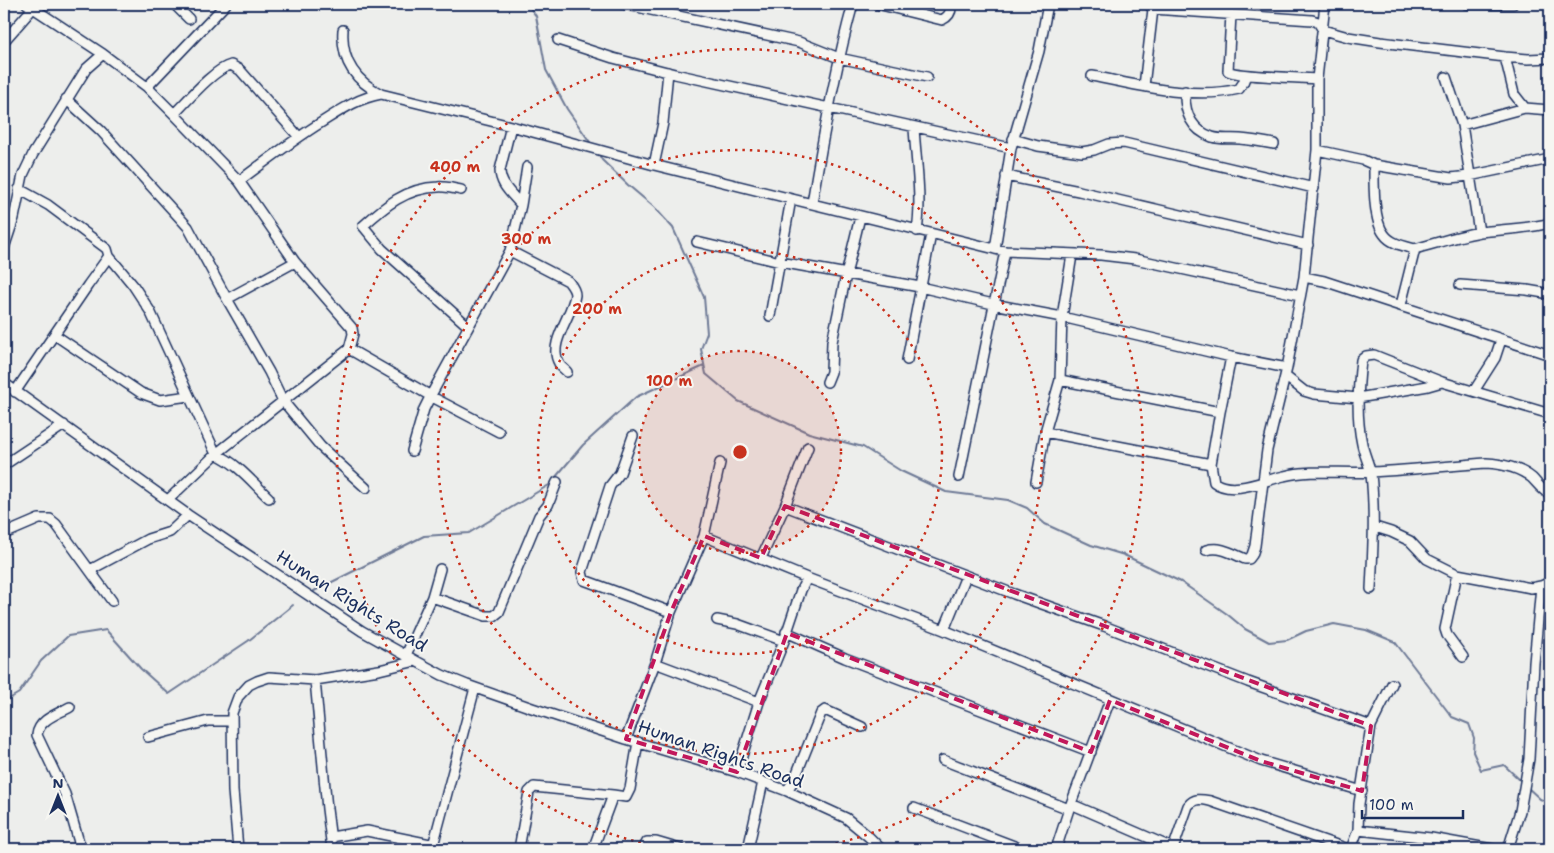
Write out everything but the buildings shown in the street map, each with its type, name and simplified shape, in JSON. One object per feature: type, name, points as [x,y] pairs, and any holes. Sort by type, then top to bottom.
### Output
[{"type":"street","points":[[174,4],[188,19]]},
{"type":"street","points":[[147,87],[226,4]]},
{"type":"street","points":[[623,4],[799,42],[839,58],[927,77]]},
{"type":"street","points":[[812,203],[823,133],[839,58],[854,4]]},
{"type":"street","points":[[877,4],[942,20],[948,17],[952,8],[951,4]]},
{"type":"street","points":[[959,476],[993,304],[1000,250],[1006,176],[1012,144],[1039,51],[1048,4]]},
{"type":"street","points":[[1206,550],[1221,548],[1249,559],[1255,546],[1274,418],[1286,372],[1304,277],[1317,150],[1317,78],[1325,4]]},
{"type":"street","points":[[1467,4],[1513,4]]},
{"type":"street","points":[[4,41],[30,6],[103,54],[147,87],[239,181],[295,262],[352,328],[353,334],[349,349],[216,454],[168,500]]},
{"type":"street","points":[[1144,86],[1150,6],[1312,20],[1318,22],[1323,30],[1348,37],[1505,57],[1550,58]]},
{"type":"street","points":[[1231,14],[1228,71],[1246,75],[1317,78]]},
{"type":"street","points":[[343,30],[344,51],[353,71],[367,87],[381,94],[511,126],[654,165],[812,203],[860,217],[1000,250],[1102,255],[1135,259],[1300,295]]},
{"type":"street","points":[[558,40],[613,58],[668,72],[914,128],[1012,144],[1082,152],[1109,144],[1124,142],[1314,188]]},
{"type":"street","points":[[4,248],[14,218],[23,174],[33,154],[86,69],[103,54]]},
{"type":"street","points":[[1505,57],[1514,94],[1525,108]]},
{"type":"street","points":[[174,114],[224,66],[231,65],[240,70],[299,137]]},
{"type":"street","points":[[654,165],[663,123],[668,72]]},
{"type":"street","points":[[1092,76],[1185,92],[1224,92],[1239,89],[1246,75]]},
{"type":"street","points":[[1446,77],[1462,125],[1479,232]]},
{"type":"street","points":[[1185,92],[1184,103],[1191,123],[1204,133],[1213,138],[1240,139],[1274,144]]},
{"type":"street","points":[[239,181],[299,137],[355,101],[381,94]]},
{"type":"street","points":[[66,99],[101,131],[188,227],[226,299],[269,372],[283,401],[321,447],[366,488]]},
{"type":"street","points":[[1462,125],[1525,108],[1550,110]]},
{"type":"street","points":[[511,126],[500,176],[504,185],[521,205]]},
{"type":"street","points":[[914,128],[918,166],[917,231]]},
{"type":"street","points":[[1317,150],[1363,160],[1374,165],[1451,178],[1550,159]]},
{"type":"street","points":[[1374,165],[1375,202],[1384,234],[1396,244],[1415,249],[1479,232],[1533,228],[1550,223]]},
{"type":"street","points":[[412,451],[430,395],[510,252],[521,205],[527,167]]},
{"type":"street","points":[[1006,176],[1308,245]]},
{"type":"street","points":[[461,190],[438,187],[413,191],[395,199],[363,226],[382,250],[468,326]]},
{"type":"street","points":[[19,189],[48,205],[107,249],[109,256],[133,285],[150,311],[216,454],[232,463],[268,498]]},
{"type":"street","points":[[770,316],[792,199]]},
{"type":"street","points":[[827,382],[831,372],[832,342],[860,217]]},
{"type":"street","points":[[908,360],[931,234]]},
{"type":"street","points":[[697,242],[780,262],[920,287],[993,304],[1062,317],[1230,358],[1286,372],[1304,391],[1314,394],[1358,398],[1442,382]]},
{"type":"street","points":[[1401,305],[1415,249]]},
{"type":"street","points":[[510,252],[568,281],[573,286],[575,294],[559,337],[556,357],[559,364],[567,372]]},
{"type":"street","points":[[1036,482],[1045,432],[1060,380],[1062,317],[1072,255]]},
{"type":"street","points":[[15,392],[109,256]]},
{"type":"street","points":[[226,299],[295,262]]},
{"type":"street","points":[[1304,277],[1324,280],[1550,355]]},
{"type":"street","points":[[1460,285],[1527,290],[1550,294]]},
{"type":"street","points":[[55,335],[141,393],[160,400],[189,396]]},
{"type":"street","points":[[1474,392],[1495,358],[1501,340]]},
{"type":"street","points":[[349,349],[499,432]]},
{"type":"street","points":[[1371,589],[1374,527],[1370,472],[1362,444],[1358,398],[1361,360],[1366,356],[1374,355],[1442,382],[1550,414]]},
{"type":"street","points":[[1230,358],[1211,464],[1214,482],[1218,486],[1230,488],[1263,483],[1284,476],[1310,473],[1370,472],[1486,463],[1500,464],[1519,469],[1545,492],[1550,494]]},
{"type":"street","points":[[1060,380],[1220,412]]},
{"type":"street","name":"Human Rights Road","points":[[4,384],[188,515],[362,631],[442,675],[626,739],[736,772],[787,791],[846,818],[870,837],[880,849]]},
{"type":"street","points":[[4,465],[64,425]]},
{"type":"street","points":[[1045,432],[1211,464]]},
{"type":"street","points":[[633,436],[620,473],[610,486],[582,577],[584,580],[671,612]]},
{"type":"street","points":[[761,558],[785,506],[808,447]]},
{"type":"street","points":[[626,739],[655,663],[671,612],[704,536],[720,463]]},
{"type":"street","points":[[432,597],[486,616],[494,616],[499,612],[540,516],[548,505],[557,482]]},
{"type":"street","points":[[785,506],[1248,682],[1372,726]]},
{"type":"street","points":[[90,570],[148,539],[170,532],[188,515]]},
{"type":"street","points":[[4,534],[39,519],[50,519],[56,524],[112,601]]},
{"type":"street","points":[[1374,527],[1391,532],[1410,541],[1427,559],[1457,574],[1531,588],[1550,582]]},
{"type":"street","points":[[704,536],[944,630],[1261,761],[1362,791]]},
{"type":"street","points":[[406,655],[432,597],[440,569]]},
{"type":"street","points":[[1457,574],[1445,629],[1447,635],[1463,656]]},
{"type":"street","points":[[944,630],[966,576]]},
{"type":"street","points":[[736,772],[759,702],[801,590],[808,578]]},
{"type":"street","points":[[1508,849],[1520,811],[1529,759],[1534,662],[1541,586]]},
{"type":"street","points":[[716,620],[785,636],[1091,752]]},
{"type":"street","points":[[238,849],[233,790],[232,714],[238,697],[249,685],[269,677],[315,680],[379,670],[416,661]]},
{"type":"street","points":[[655,663],[759,702]]},
{"type":"street","points":[[315,680],[332,849]]},
{"type":"street","points":[[943,760],[1070,807],[1173,849],[1188,806],[1192,801],[1199,799],[1210,801],[1350,849],[1358,830],[1372,726],[1392,684]]},
{"type":"street","points":[[331,837],[367,831],[430,844],[434,842],[475,688]]},
{"type":"street","points":[[1056,849],[1110,700]]},
{"type":"street","points":[[70,708],[44,721],[37,730],[37,735],[66,794],[81,849]]},
{"type":"street","points":[[787,791],[795,778],[821,713],[825,710],[862,727]]},
{"type":"street","points":[[148,736],[213,720],[232,721]]},
{"type":"street","points":[[519,849],[529,792],[534,787],[626,797],[630,789],[638,742]]},
{"type":"street","points":[[748,849],[762,782]]},
{"type":"street","points":[[593,849],[613,795]]},
{"type":"street","points":[[914,808],[1022,849]]},
{"type":"street","points":[[1358,830],[1431,838],[1492,849]]},
{"type":"street","points":[[643,849],[648,842],[656,842],[680,849]]},
{"type":"highlighted area","points":[[785,506],[1371,726],[1362,791],[1261,761],[1110,700],[1091,752],[787,633],[737,772],[626,739],[671,612],[704,536],[761,558]]},
{"type":"waterway","points":[[527,4],[536,16],[546,70],[567,109],[592,145]]},
{"type":"waterway","points":[[598,153],[602,160],[654,207],[673,228],[704,297],[707,333],[701,349],[706,374],[738,401],[809,433],[863,447],[901,471],[946,492],[1008,500],[1027,508],[1045,524],[1091,545],[1124,555],[1181,582],[1245,629],[1269,642],[1287,640],[1306,631],[1334,624],[1366,630],[1395,642],[1452,717],[1469,724],[1474,738],[1473,752],[1481,770],[1504,765],[1522,782]]},
{"type":"waterway","points":[[314,591],[424,536],[469,533],[549,485],[583,445],[636,397],[704,366]]},
{"type":"waterway","points":[[4,702],[19,693],[41,661],[68,636],[106,630],[141,669],[169,694],[248,641],[293,605]]},
{"type":"waterway","points":[[1527,787],[1540,799],[1550,803]]}]
